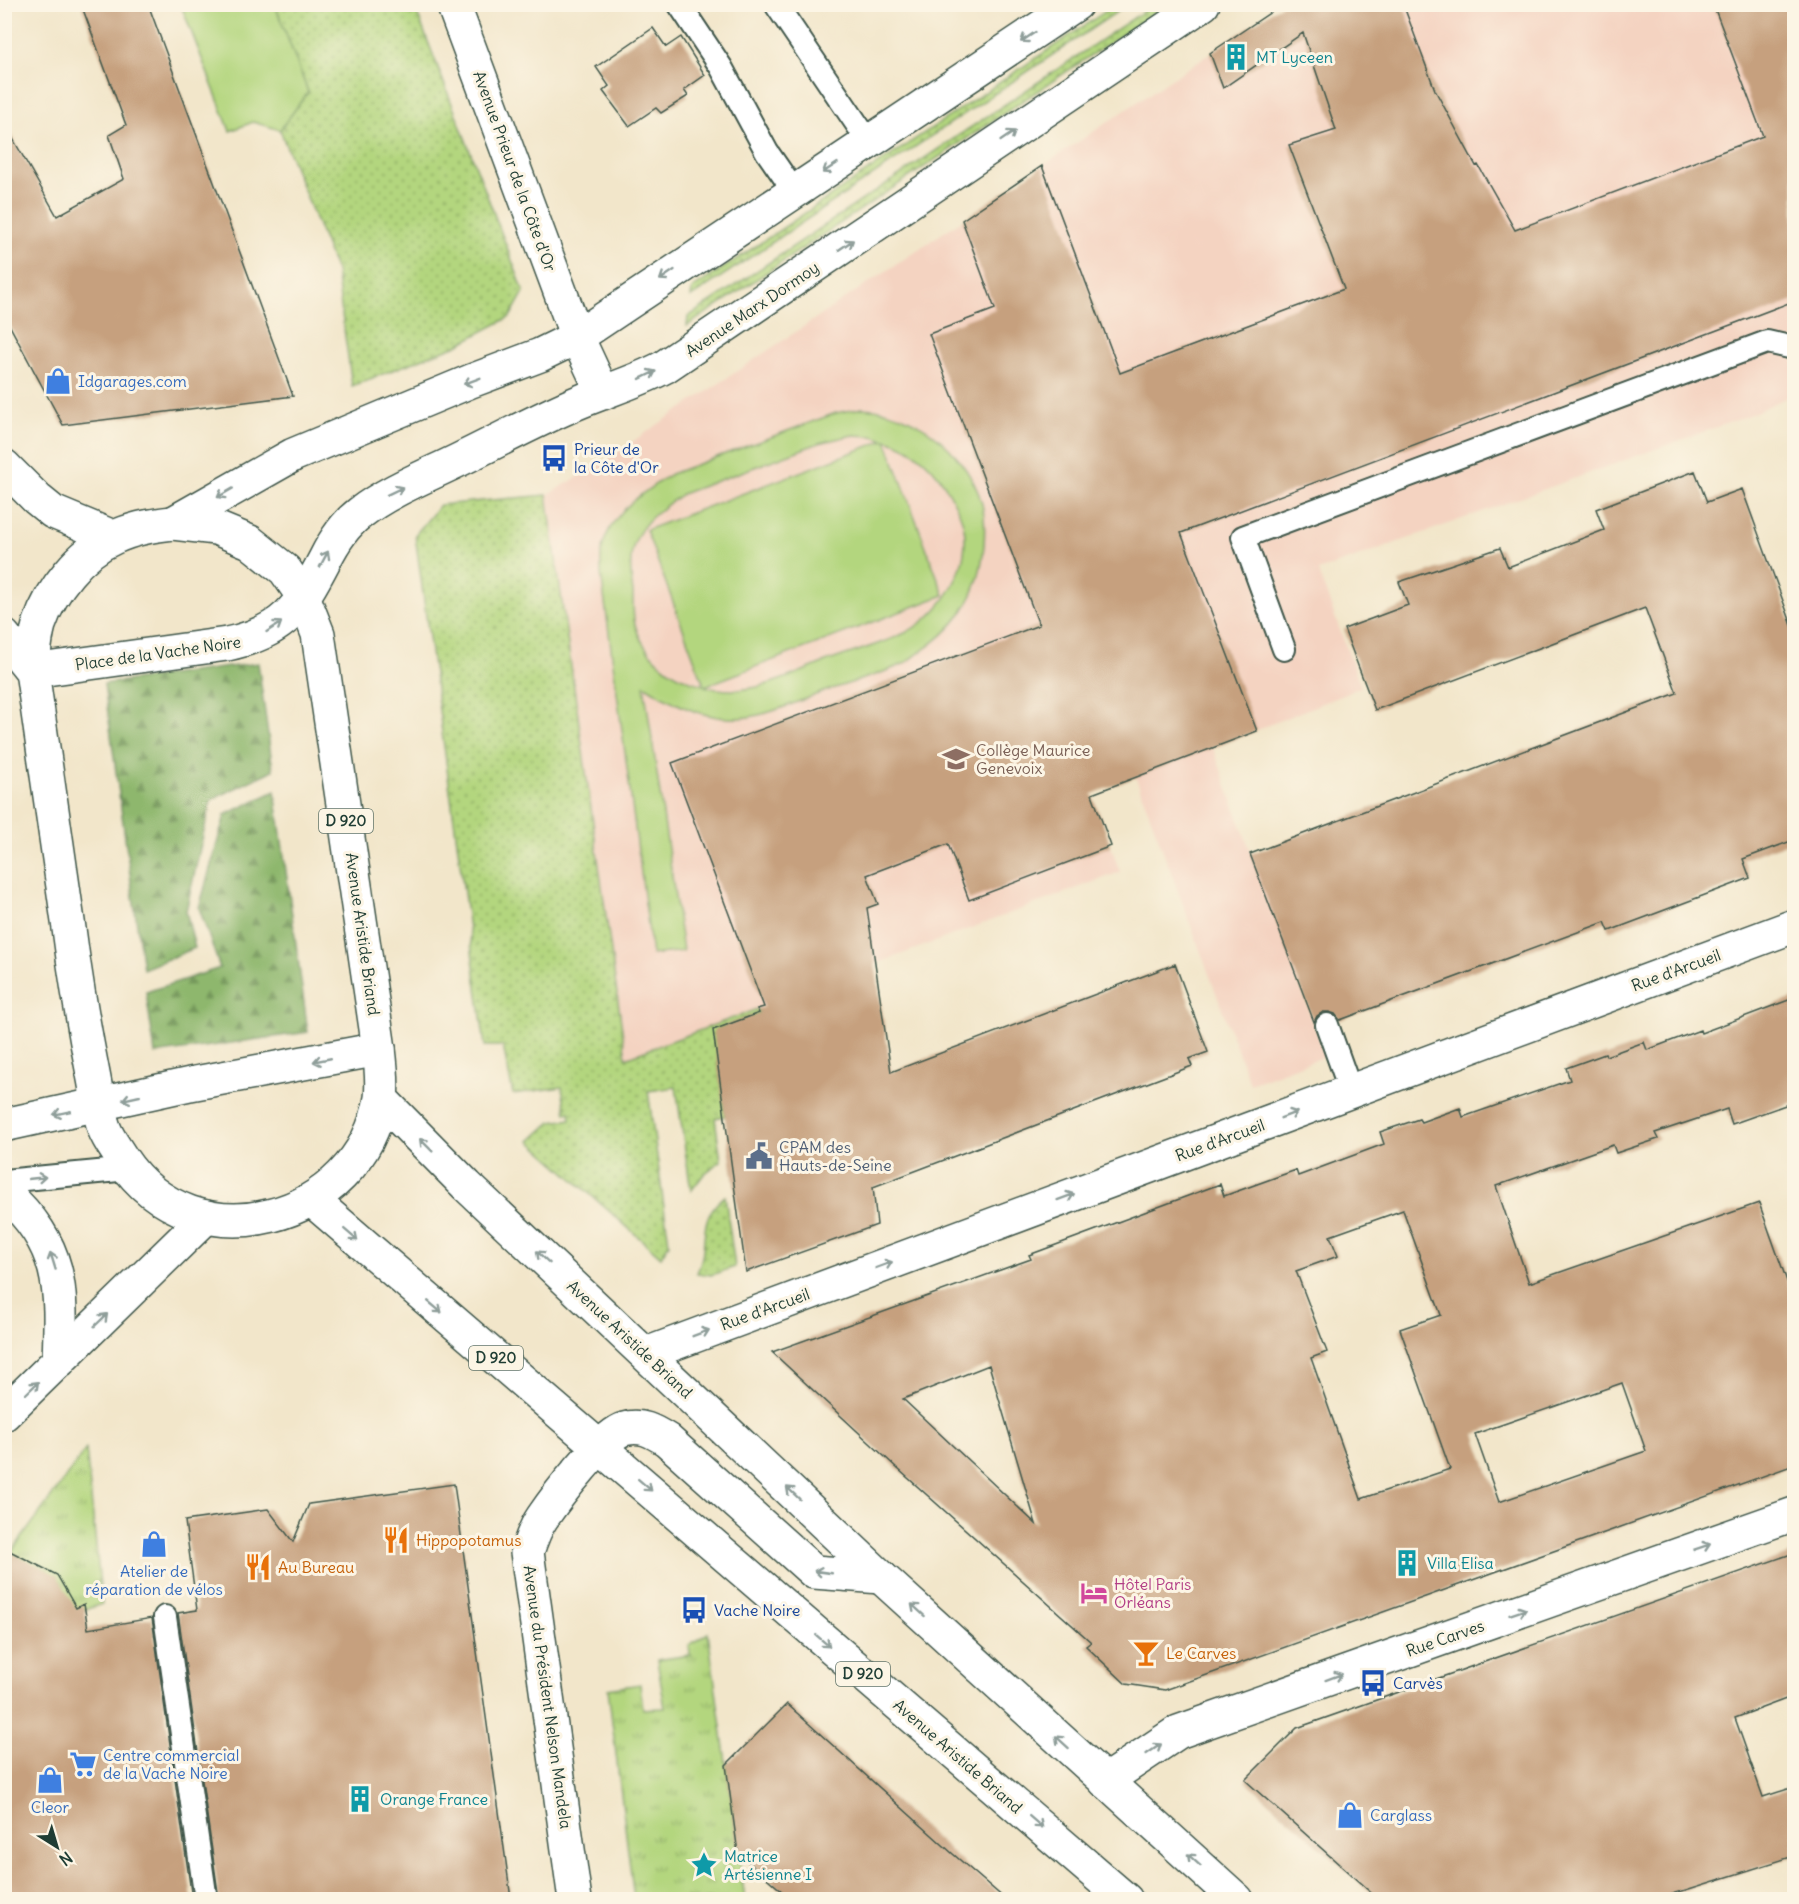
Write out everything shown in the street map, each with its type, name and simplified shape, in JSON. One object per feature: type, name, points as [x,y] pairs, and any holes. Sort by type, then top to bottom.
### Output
[{"type":"main road","name":"Avenue Prieur de la Côte d'Or","points":[[453,4],[576,337],[603,393]]},
{"type":"main road","points":[[173,523],[293,455],[540,355],[576,337],[1077,4]]},
{"type":"main road","name":"Avenue Marx Dormoy","points":[[303,596],[332,544],[347,524],[360,512],[386,496],[536,422],[643,378],[684,355],[1203,4]]},
{"type":"main road","points":[[4,466],[37,500],[53,512],[113,537]]},
{"type":"main road","name":"Avenue Aristide Briand","points":[[173,523],[216,528],[249,542],[285,570],[303,596],[318,634],[379,1049],[381,1099],[374,1124],[351,1167],[333,1185],[312,1200],[285,1212],[259,1219],[229,1220],[206,1217],[183,1210],[162,1199],[145,1186],[129,1169],[104,1128],[83,1024],[32,670],[39,627],[50,599],[86,556],[113,537],[144,526],[173,523]]},
{"type":"main road","name":"Place de la Vache Noire","points":[[32,670],[251,639],[272,629],[290,616],[303,596]]},
{"type":"main road","points":[[4,636],[32,670]]},
{"type":"main road","name":"Rue d'Arcueil","points":[[646,1354],[1794,926]]},
{"type":"main road","points":[[4,1125],[190,1084],[379,1049]]},
{"type":"main road","name":"Avenue Aristide Briand","points":[[381,1099],[467,1186],[881,1576],[1237,1899]]},
{"type":"main road","points":[[4,1192],[40,1231],[54,1261],[61,1316],[59,1361]]},
{"type":"main road","name":"Avenue Aristide Briand","points":[[312,1200],[390,1270],[601,1446],[755,1582],[1126,1899]]},
{"type":"main road","points":[[4,1414],[206,1217]]},
{"type":"main road","points":[[601,1446],[625,1428],[650,1429],[667,1440],[814,1572],[881,1576]]},
{"type":"main road","name":"Avenue du Président Nelson Mandela","points":[[575,1899],[528,1552],[532,1536],[541,1519],[601,1446]]},
{"type":"main road","name":"Rue Carves","points":[[1105,1781],[1178,1732],[1794,1514]]},
{"type":"lane","points":[[679,4],[721,67],[767,152],[794,191]]},
{"type":"lane","points":[[777,6],[869,142]]},
{"type":"lane","points":[[1284,649],[1243,537],[1767,342],[1794,348]]},
{"type":"lane","points":[[1327,1025],[1351,1092]]},
{"type":"lane","points":[[4,1181],[129,1169]]},
{"type":"lane","points":[[165,1617],[206,1899]]},
{"type":"shaded area","points":[[1331,5],[1794,5],[1794,394],[1747,416],[1318,571],[1361,687],[1213,748],[1325,1056],[1250,1084],[1136,778],[1126,777],[1091,791],[1120,872],[626,1058],[547,495],[595,467],[1243,31]]},
{"type":"green space","points":[[181,5],[275,5],[308,92],[280,130],[253,122],[230,131]]},
{"type":"green space","points":[[275,5],[414,5],[524,292],[510,317],[457,345],[352,386],[336,271],[280,130],[308,92]]},
{"type":"green space","points":[[1115,5],[1127,5],[691,297],[692,289]]},
{"type":"green space","points":[[1153,5],[1166,5],[687,326],[688,317]]},
{"type":"green space","points":[[862,408],[890,412],[928,431],[950,449],[959,460],[970,475],[978,492],[984,519],[982,562],[973,592],[967,605],[948,629],[907,662],[776,710],[739,718],[716,717],[683,707],[644,685],[683,951],[652,955],[601,573],[601,552],[606,536],[620,514],[629,505],[671,474],[836,413]],"holes":[[[853,435],[872,436],[885,440],[646,530],[704,685],[680,677],[659,663],[643,644],[634,620],[631,555],[643,527],[661,509],[682,494],[819,443]],[[886,440],[907,448],[933,469],[957,507],[962,522],[965,537],[961,566],[956,580],[940,605],[918,625],[905,633],[765,685],[735,690],[705,686],[944,595]]]},
{"type":"green space","points":[[547,495],[626,1058],[757,1009],[759,1013],[714,1031],[725,1116],[715,1118],[721,1161],[704,1174],[691,1191],[676,1087],[648,1091],[669,1243],[661,1257],[530,1141],[551,1122],[571,1119],[570,1112],[566,1113],[562,1087],[513,1094],[503,1046],[485,1046],[415,535],[440,505]]},
{"type":"green space","points":[[258,663],[273,770],[211,800],[186,911],[195,948],[143,969],[104,684]]},
{"type":"green space","points":[[275,791],[308,1032],[155,1054],[146,992],[220,968],[199,908],[225,815]]},
{"type":"green space","points":[[725,1196],[735,1267],[711,1275],[697,1273],[703,1252],[706,1223],[715,1205]]},
{"type":"green space","points":[[86,1449],[102,1604],[81,1611],[23,1695],[21,1899],[5,1900],[5,1561]]},
{"type":"green space","points":[[708,1633],[745,1899],[634,1899],[608,1689],[640,1684],[643,1709],[665,1708],[657,1660],[690,1655],[689,1645]]},
{"type":"building","points":[[81,4],[148,4],[293,396],[63,425],[4,315],[4,123],[57,216],[124,179],[109,135],[126,125]]},
{"type":"building","points":[[1283,4],[1403,4],[1435,90],[1476,166],[1478,165],[1515,230],[1763,136],[1713,4],[1794,4],[1794,301],[1181,533],[1257,731],[1092,794],[1111,846],[969,900],[948,844],[867,875],[878,904],[867,908],[891,1072],[1175,964],[1208,1052],[1189,1059],[1192,1066],[873,1187],[877,1225],[746,1272],[713,1030],[759,1013],[757,1009],[764,1007],[672,763],[1039,625],[929,334],[995,309],[962,220],[1042,166],[1120,373],[1344,289],[1289,145],[1336,130],[1303,33],[1223,88],[1210,53]]},
{"type":"building","points":[[653,28],[666,47],[681,37],[705,75],[684,90],[688,96],[661,113],[656,108],[629,126],[603,91],[609,86],[596,67]]},
{"type":"building","points":[[1695,471],[1707,502],[1742,489],[1794,631],[1794,840],[1743,859],[1750,878],[1609,931],[1605,922],[1340,1020],[1335,1014],[1323,1012],[1314,1022],[1250,854],[1677,693],[1645,608],[1375,710],[1344,629],[1408,605],[1399,582],[1500,548],[1508,567],[1604,530],[1596,509]]},
{"type":"building","points":[[1794,998],[1794,1102],[1732,1124],[1727,1109],[1655,1133],[1658,1139],[1616,1153],[1613,1145],[1496,1186],[1529,1283],[1759,1203],[1794,1301],[1794,1465],[1165,1690],[1126,1684],[1086,1646],[1091,1642],[898,1469],[772,1352],[1031,1259],[1029,1255],[1220,1184],[1224,1196],[1296,1170],[1298,1176],[1384,1144],[1380,1132],[1419,1119],[1421,1122],[1460,1108],[1463,1117],[1570,1080],[1566,1068],[1605,1054],[1606,1056],[1644,1042],[1647,1050],[1700,1030],[1701,1033]],"holes":[[[1403,1210],[1441,1315],[1400,1329],[1450,1469],[1361,1499],[1311,1358],[1327,1352],[1296,1271],[1338,1256],[1330,1236]],[[989,1365],[1036,1524],[903,1399]],[[1622,1383],[1646,1451],[1499,1502],[1475,1434]]]},
{"type":"building","name":"Orange France","points":[[454,1484],[511,1899],[219,1899],[178,1613],[197,1610],[185,1521],[268,1509],[293,1542],[309,1504]]},
{"type":"building","name":"Centre commercial de la Vache Noire","points":[[4,1548],[57,1575],[76,1608],[84,1604],[88,1629],[152,1618],[192,1899],[4,1899]]},
{"type":"building","points":[[1794,1553],[1794,1696],[1735,1718],[1763,1797],[1794,1787],[1794,1856],[1657,1899],[1378,1899],[1245,1780],[1297,1728]]},
{"type":"building","points":[[787,1704],[1005,1899],[791,1899],[738,1853],[726,1765]]},
{"type":"place","name":"MT Lyceen","points":[[1236,57]]},
{"type":"place","name":"Idgarages.com","points":[[58,381]]},
{"type":"place","name":"Prieur de la Côte d'Or","points":[[554,458]]},
{"type":"place","name":"Collège Maurice Genevoix","points":[[956,759]]},
{"type":"place","name":"CPAM des Hauts-de-Seine","points":[[759,1156]]},
{"type":"place","name":"Hippopotamus","points":[[396,1540]]},
{"type":"place","name":"Atelier de réparation de vélos","points":[[154,1544]]},
{"type":"place","name":"Villa Elisa","points":[[1407,1563]]},
{"type":"place","name":"Au Bureau","points":[[258,1567]]},
{"type":"place","name":"Hôtel Paris Orléans","points":[[1094,1593]]},
{"type":"place","name":"Vache Noire","points":[[694,1610]]},
{"type":"place","name":"Le Carves","points":[[1146,1653]]},
{"type":"place","name":"Carvès","points":[[1373,1683]]},
{"type":"place","name":"Centre commercial de la Vache Noire","points":[[83,1764]]},
{"type":"place","name":"Cleor","points":[[50,1780]]},
{"type":"place","name":"Orange France","points":[[360,1799]]},
{"type":"place","name":"Carglass","points":[[1350,1815]]},
{"type":"place","name":"Matrice Artésienne I","points":[[704,1865]]}]
